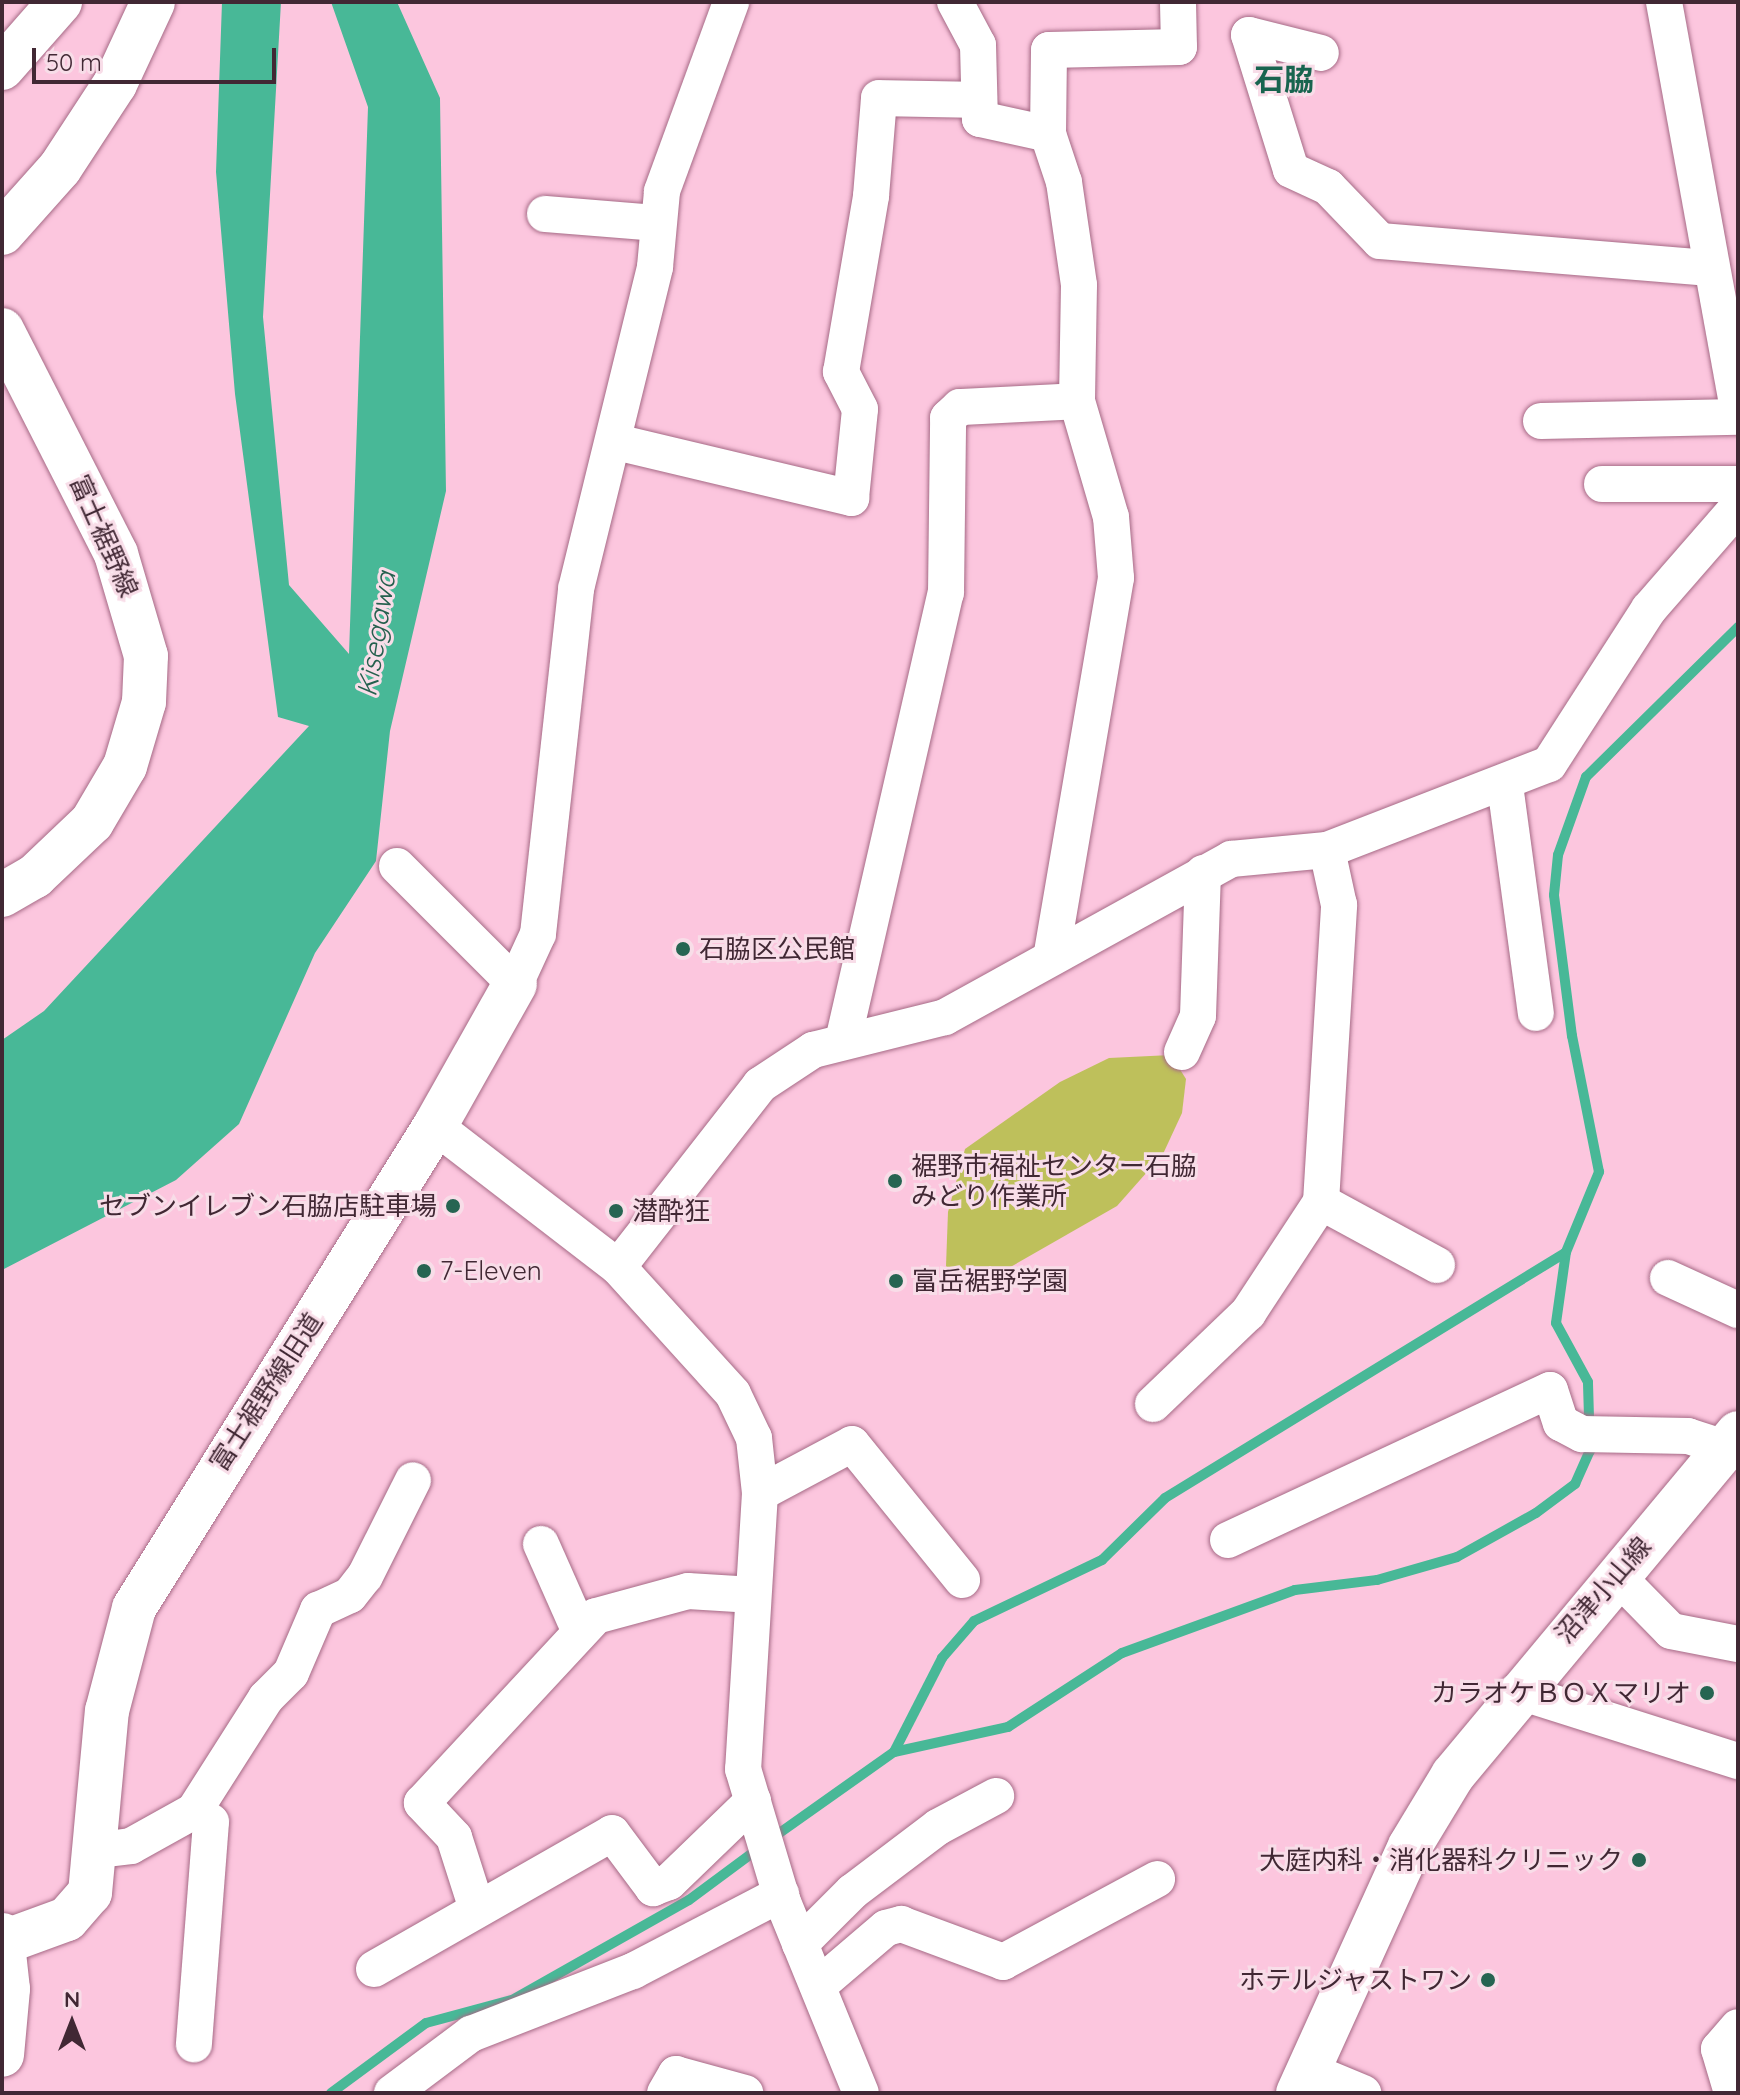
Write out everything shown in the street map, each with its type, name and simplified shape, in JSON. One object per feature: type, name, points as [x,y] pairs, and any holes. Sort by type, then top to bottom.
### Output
[{"type":"main road","points":[[2,68],[60,2]]},
{"type":"main road","points":[[2,233],[100,108],[153,2]]},
{"type":"main road","name":"富士裾野線","points":[[2,330],[14,383],[132,590],[146,656],[144,702],[125,766],[92,822],[35,876],[2,895]]},
{"type":"main road","name":"富士裾野線旧道","points":[[3,1940],[67,1919],[90,1893],[99,1850],[107,1711],[134,1608],[435,1126],[515,984]]},
{"type":"main road","name":"沼津小山線","points":[[1303,2082],[1410,1846],[1517,1691],[1731,1440]]},
{"type":"main road","points":[[2,2055],[3,1940]]},
{"type":"street","points":[[397,866],[515,984],[538,934],[576,589],[616,442],[655,267],[656,223],[731,2]]},
{"type":"street","points":[[955,2],[978,45],[980,119],[1048,134]]},
{"type":"street","points":[[1052,953],[1116,578],[1111,517],[1077,401],[1079,285],[1064,182],[1048,134],[1049,50],[1179,47],[1178,2]]},
{"type":"street","points":[[1541,421],[1738,414],[1664,2]]},
{"type":"street","points":[[1321,53],[1249,35],[1291,170],[1328,187],[1380,241],[1711,268]]},
{"type":"street","points":[[616,442],[851,498],[860,409],[841,372],[871,196],[879,98],[979,100]]},
{"type":"street","points":[[545,214],[656,223]]},
{"type":"street","points":[[843,1041],[946,593],[948,418],[960,407],[1077,401]]},
{"type":"street","points":[[1602,484],[1738,484]]},
{"type":"street","points":[[618,1267],[760,1085],[813,1050],[945,1017],[1009,987],[1052,953],[1231,859],[1327,850],[1505,785],[1549,764],[1649,609],[1738,507]]},
{"type":"street","points":[[1505,785],[1536,1013]]},
{"type":"street","points":[[1153,1404],[1248,1313],[1321,1202],[1339,905],[1327,850]]},
{"type":"street","points":[[1182,1052],[1198,1016],[1203,873]]},
{"type":"street","points":[[435,1126],[618,1267],[733,1394],[754,1438],[760,1493],[743,1707],[743,1769],[776,1880],[861,2093]]},
{"type":"street","points":[[1321,1202],[1437,1265]]},
{"type":"street","points":[[1668,1278],[1738,1310]]},
{"type":"street","points":[[1228,1540],[1550,1390],[1561,1423],[1596,1434],[1731,1440]]},
{"type":"street","points":[[760,1493],[852,1444],[962,1580]]},
{"type":"street","points":[[99,1850],[131,1846],[194,1811],[266,1698],[291,1673],[318,1610],[350,1595],[365,1576],[413,1480]]},
{"type":"street","points":[[541,1544],[580,1632]]},
{"type":"street","points":[[1616,1575],[1671,1631],[1738,1644]]},
{"type":"street","points":[[476,1906],[454,1837],[422,1803],[596,1616],[688,1591],[753,1595]]},
{"type":"street","points":[[1517,1691],[1738,1761]]},
{"type":"street","points":[[800,1944],[852,1892],[938,1827],[996,1796]]},
{"type":"street","points":[[374,1969],[476,1906],[612,1833],[653,1888],[693,1864],[756,1810]]},
{"type":"street","points":[[194,1811],[211,1822],[194,2044]]},
{"type":"street","points":[[818,1986],[886,1928],[901,1924],[1003,1962],[1157,1879]]},
{"type":"street","points":[[392,2093],[471,2034],[633,1971],[776,1880]]},
{"type":"street","points":[[1732,2093],[1719,2049],[1738,2027]]},
{"type":"street","points":[[665,2093],[676,2074],[745,2093]]},
{"type":"street","points":[[1303,2082],[1363,2093]]},
{"type":"shaded area","points":[[1171,1055],[1186,1079],[1182,1113],[1163,1154],[1117,1206],[972,1289],[946,1266],[948,1212],[965,1149],[1060,1082],[1109,1058]]},
{"type":"water","name":"Kisegawa","points":[[222,2],[281,2],[263,317],[289,585],[349,654],[368,107],[331,2],[397,2],[440,98],[446,491],[390,731],[376,861],[315,953],[239,1124],[176,1180],[2,1270],[2,1040],[44,1011],[309,726],[278,717],[235,394],[216,172]]},
{"type":"waterway","points":[[771,1839],[894,1752],[942,1658],[974,1621],[1102,1560],[1165,1498],[1566,1252],[1599,1172],[1572,1036],[1554,895],[1558,855],[1586,777],[1738,627]]},
{"type":"waterway","points":[[894,1752],[1008,1727],[1122,1653],[1295,1590],[1377,1580],[1457,1557],[1536,1513],[1575,1484],[1590,1451],[1588,1382],[1556,1323],[1566,1252]]},
{"type":"waterway","points":[[331,2093],[426,2023],[512,2000],[689,1900],[758,1849]]},
{"type":"place","name":"石脇区公民館","points":[[683,949]]},
{"type":"place","name":"裾野市福祉センター石脇 みどり作業所","points":[[895,1181]]},
{"type":"place","name":"セブンイレブン石脇店駐車場","points":[[453,1206]]},
{"type":"place","name":"潜酔狂","points":[[616,1211]]},
{"type":"place","name":"7-Eleven","points":[[424,1271]]},
{"type":"place","name":"富岳裾野学園","points":[[896,1281]]},
{"type":"place","name":"カラオケＢＯＸマリオ","points":[[1707,1693]]},
{"type":"place","name":"大庭内科・消化器科クリニック","points":[[1639,1860]]},
{"type":"place","name":"ホテルジャストワン","points":[[1488,1980]]},
{"type":"district","name":"石脇","points":[[1284,79]]}]
